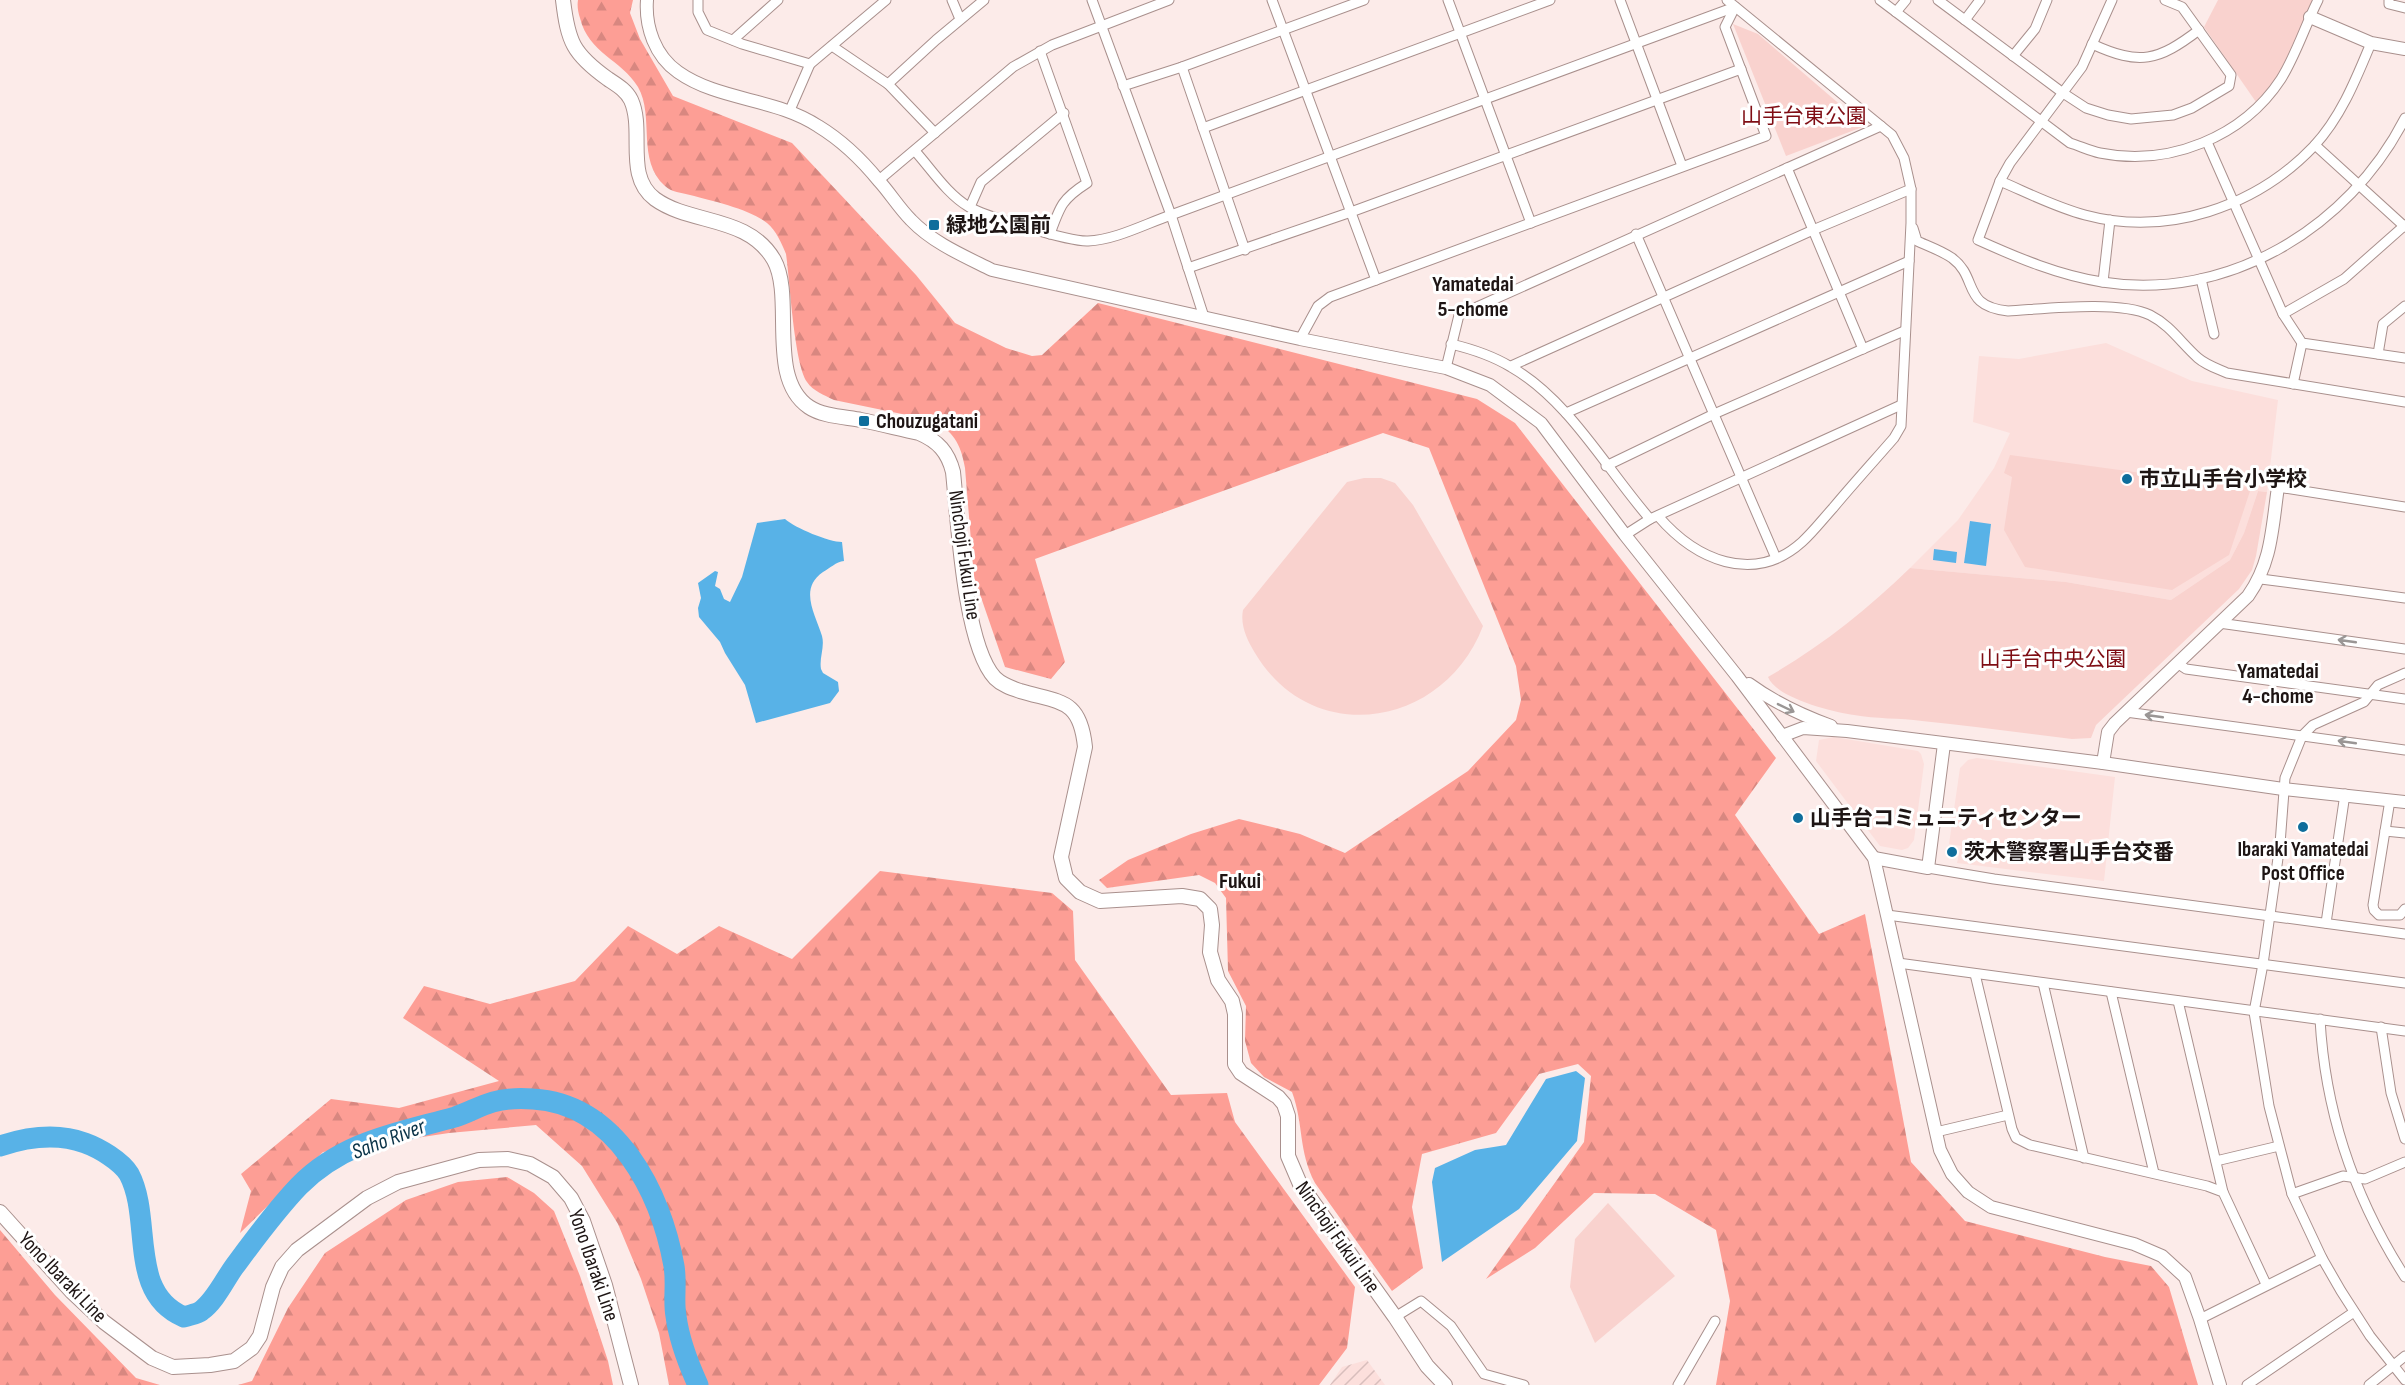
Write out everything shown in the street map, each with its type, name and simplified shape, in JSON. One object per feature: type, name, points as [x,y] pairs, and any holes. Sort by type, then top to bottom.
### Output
[{"type":"main road","name":"Ninchoji Fukui Line","points":[[563,0],[570,42],[594,69],[625,90],[631,101],[638,146],[637,168],[642,185],[653,198],[670,208],[737,228],[763,247],[774,260],[779,278],[785,359],[789,380],[800,397],[809,407],[831,414],[919,433],[944,449],[951,461],[953,472],[963,578],[977,639],[986,665],[996,679],[1009,688],[1066,703],[1078,716],[1083,731],[1085,747],[1061,857],[1066,878],[1080,892],[1100,902],[1182,896],[1200,899],[1210,909],[1212,925],[1210,952],[1218,980],[1232,1001],[1235,1014],[1235,1064],[1241,1073],[1278,1097],[1284,1104],[1288,1116],[1288,1156],[1292,1170],[1427,1366],[1445,1385]]},
{"type":"main road","name":"Yono Ibaraki Line","points":[[0,1212],[72,1292],[104,1322],[152,1358],[172,1367],[210,1365],[234,1361],[252,1348],[260,1336],[273,1287],[282,1267],[297,1250],[368,1198],[398,1182],[479,1160],[508,1160],[530,1164],[554,1177],[571,1198],[583,1221],[605,1285],[631,1385]]},
{"type":"street","points":[[646,0],[646,17],[657,51],[677,72],[704,86],[790,110],[817,125],[843,143],[879,180],[910,220],[924,232],[946,247],[992,270],[1300,339],[1446,368],[1490,385],[1541,423],[1625,535],[1737,675],[1874,858],[1940,1150],[1952,1174],[1968,1192],[1991,1207],[2134,1244],[2162,1256],[2185,1277],[2220,1385]]},
{"type":"street","points":[[699,0],[698,12],[708,30],[810,64]]},
{"type":"street","points":[[733,40],[778,0]]},
{"type":"street","points":[[790,110],[810,64],[886,0]]},
{"type":"street","points":[[952,0],[960,19]]},
{"type":"street","points":[[888,84],[984,0]]},
{"type":"street","points":[[1092,0],[1171,216],[1204,316]]},
{"type":"street","points":[[879,180],[915,152],[1013,67],[1040,51],[1100,25],[1170,0]]},
{"type":"street","points":[[1272,0],[1376,280]]},
{"type":"street","points":[[1123,86],[1182,67],[1364,0]]},
{"type":"street","points":[[1448,0],[1531,223]]},
{"type":"street","points":[[1203,128],[1306,88],[1550,0]]},
{"type":"street","points":[[1620,0],[1682,166]]},
{"type":"street","points":[[1451,344],[1476,351],[1511,366],[1533,382],[1566,413],[1606,466],[1654,517],[1673,534],[1710,558],[1748,566],[1776,558],[1802,543],[1894,438],[1901,426],[1911,223],[1911,189],[1904,158],[1892,135],[1727,0]]},
{"type":"street","points":[[1880,0],[2070,143],[2101,153],[2137,156],[2180,151],[2207,142],[2231,129],[2267,98],[2282,77],[2318,0]]},
{"type":"street","points":[[1896,12],[1905,0]]},
{"type":"street","points":[[1938,0],[2086,108],[2131,119],[2173,115],[2192,108],[2229,86],[2230,75],[2182,7],[2165,0]]},
{"type":"street","points":[[1965,20],[1980,0]]},
{"type":"street","points":[[2013,56],[2035,29],[2047,0]]},
{"type":"street","points":[[2112,0],[2082,67],[2010,163],[2000,181],[1978,240],[2022,260],[2055,271],[2103,282],[2134,285],[2202,279],[2259,260],[2292,242],[2332,214],[2360,186],[2384,154],[2405,118]]},
{"type":"street","points":[[2389,0],[2389,3],[2405,8]]},
{"type":"street","points":[[915,152],[946,188],[970,207],[1050,234],[1087,241],[1111,237],[1735,7]]},
{"type":"street","points":[[1300,339],[1318,306],[1330,297],[1766,136],[1725,27],[1735,7]]},
{"type":"street","points":[[2310,17],[2371,43],[2405,49]]},
{"type":"street","points":[[2092,44],[2129,57],[2148,58],[2164,54],[2199,30]]},
{"type":"street","points":[[2000,181],[2050,203],[2085,215],[2110,220],[2164,222],[2195,216],[2234,204],[2264,187],[2315,145],[2340,111],[2371,43]]},
{"type":"street","points":[[832,46],[888,84],[935,133]]},
{"type":"street","points":[[1040,51],[1064,113],[1087,183],[1071,193],[1060,206],[1050,234]]},
{"type":"street","points":[[1182,67],[1245,250]]},
{"type":"street","points":[[1188,268],[1351,212],[1741,69]]},
{"type":"street","points":[[970,207],[981,182],[1064,113]]},
{"type":"street","points":[[1446,368],[1459,315],[1881,126]]},
{"type":"street","points":[[2207,142],[2283,314],[2302,343],[2293,384]]},
{"type":"street","points":[[2283,314],[2344,279],[2405,226],[2315,145]]},
{"type":"street","points":[[1787,168],[1863,349]]},
{"type":"street","points":[[1511,366],[1813,230],[1911,189]]},
{"type":"street","points":[[2103,282],[2110,220]]},
{"type":"street","points":[[1911,223],[1917,241],[1953,258],[1965,275],[1971,291],[1992,309],[2107,308],[2135,310],[2151,316],[2170,329],[2200,360],[2227,373],[2405,402]]},
{"type":"street","points":[[1636,234],[1776,558]]},
{"type":"street","points":[[1566,413],[1909,261]]},
{"type":"street","points":[[2202,279],[2214,334]]},
{"type":"street","points":[[2378,354],[2383,324],[2405,306]]},
{"type":"street","points":[[1606,466],[1714,414],[1904,331]]},
{"type":"street","points":[[2302,343],[2405,357]]},
{"type":"street","points":[[1625,535],[1654,517],[1901,405]]},
{"type":"street","points":[[2103,763],[2108,732],[2126,712],[2248,596],[2260,579],[2268,557],[2278,487],[2405,507]]},
{"type":"street","points":[[2260,579],[2405,597]]},
{"type":"street","points":[[2219,623],[2405,649]]},
{"type":"street","points":[[2177,663],[2186,669],[2405,699]]},
{"type":"street","points":[[2405,673],[2378,685],[2364,702],[2313,725],[2302,736],[2284,778],[2280,844],[2254,1012],[2269,1106],[2292,1194],[2322,1258],[2354,1312],[2405,1380]]},
{"type":"street","points":[[1737,675],[1773,701],[1804,716],[1847,731]]},
{"type":"street","points":[[2126,712],[2405,750]]},
{"type":"street","points":[[1782,736],[1803,728],[1847,731],[2103,763],[2283,789],[2405,802]]},
{"type":"street","points":[[1928,868],[1944,744]]},
{"type":"street","points":[[2326,923],[2345,794]]},
{"type":"street","points":[[2390,800],[2374,910],[2379,915],[2400,915],[2405,909]]},
{"type":"street","points":[[2385,831],[2405,833]]},
{"type":"street","points":[[1874,858],[1994,879],[2405,934]]},
{"type":"street","points":[[1887,915],[2405,982]]},
{"type":"street","points":[[1898,963],[2254,1012],[2405,1030]]},
{"type":"street","points":[[1975,974],[2008,1115],[2016,1138],[2030,1145],[2154,1173],[2223,1192]]},
{"type":"street","points":[[2043,983],[2084,1158]]},
{"type":"street","points":[[2111,992],[2154,1173]]},
{"type":"street","points":[[2178,1001],[2223,1192],[2266,1284]]},
{"type":"street","points":[[2320,1019],[2328,1090],[2352,1178],[2387,1248],[2405,1277]]},
{"type":"street","points":[[2381,1027],[2391,1093],[2405,1139]]},
{"type":"street","points":[[1936,1132],[2008,1115]]},
{"type":"street","points":[[2216,1161],[2278,1146]]},
{"type":"street","points":[[2292,1194],[2343,1176],[2365,1179],[2405,1162]]},
{"type":"street","points":[[2200,1319],[2322,1258]]},
{"type":"street","points":[[1395,1317],[1421,1301],[1450,1326],[1484,1374],[1524,1385]]},
{"type":"street","points":[[2247,1385],[2354,1312]]},
{"type":"street","points":[[1678,1385],[1715,1321]]},
{"type":"street","points":[[2369,1385],[2405,1356]]},
{"type":"shaded area","name":"市立山手台小学校","points":[[2106,343],[2192,381],[2278,400],[2267,492],[2258,491],[2244,533],[2230,560],[2171,600],[2066,582],[1910,568],[1958,520],[1994,468],[2010,433],[1973,422],[1979,356],[2019,359]]},
{"type":"shaded area","points":[[1834,737],[1918,751],[1921,754],[1924,764],[1914,840],[1908,848],[1902,850],[1880,846],[1816,761],[1819,740]]},
{"type":"shaded area","points":[[1977,758],[2115,777],[2104,881],[1957,863],[1961,846],[1949,844],[1960,768],[1968,760]]},
{"type":"shaded area","points":[[1367,1360],[1385,1385],[1330,1385],[1342,1367]]},
{"type":"green space","points":[[578,0],[633,0],[630,13],[640,39],[673,96],[792,143],[916,275],[955,323],[1006,348],[1032,356],[1042,355],[1098,303],[1477,399],[1515,423],[1776,758],[1735,815],[1819,934],[1865,914],[1911,1162],[1965,1221],[2105,1257],[2151,1266],[2169,1287],[2198,1385],[1716,1385],[1730,1301],[1716,1230],[1655,1194],[1594,1193],[1535,1248],[1486,1279],[1584,1142],[1591,1076],[1578,1064],[1539,1074],[1496,1133],[1422,1154],[1412,1207],[1423,1268],[1392,1291],[1315,1183],[1306,1160],[1292,1092],[1264,1077],[1251,1063],[1245,1041],[1246,1006],[1228,971],[1226,898],[1215,883],[1199,875],[1107,888],[1099,880],[1128,860],[1191,834],[1239,819],[1300,834],[1345,853],[1468,771],[1516,720],[1521,700],[1516,666],[1429,448],[1383,433],[1035,559],[1065,662],[1051,679],[1005,667],[974,577],[965,468],[955,439],[945,428],[931,420],[834,400],[809,385],[799,358],[786,254],[776,233],[767,223],[751,214],[673,191],[656,176],[648,151],[645,111],[638,87],[623,69],[590,40],[579,16]]},
{"type":"green space","points":[[2218,0],[2313,0],[2283,66],[2274,81],[2256,102],[2204,27]]},
{"type":"green space","name":"山手台東公園","points":[[1733,24],[1758,34],[1865,126],[1786,156]]},
{"type":"green space","points":[[2010,455],[2251,488],[2229,555],[2172,590],[2025,567],[2004,530],[2012,477],[2004,473]]},
{"type":"green space","points":[[1364,478],[1381,478],[1395,483],[1413,505],[1483,626],[1464,660],[1439,687],[1409,705],[1376,714],[1342,714],[1309,704],[1280,684],[1252,648],[1245,632],[1242,616],[1243,610],[1347,482]]},
{"type":"green space","name":"山手台中央公園","points":[[2258,491],[2267,492],[2252,570],[2239,589],[2096,725],[2091,738],[2072,739],[1845,713],[1806,703],[1793,697],[1773,685],[1768,677],[1842,627],[1910,568],[2066,582],[2171,600],[2230,560],[2244,533]]},
{"type":"green space","points":[[880,871],[1052,893],[1073,911],[1075,960],[1171,1095],[1227,1093],[1235,1122],[1355,1287],[1347,1348],[1319,1385],[669,1385],[659,1333],[641,1279],[618,1224],[582,1166],[536,1125],[449,1133],[323,1152],[240,1233],[251,1191],[241,1174],[331,1099],[399,1108],[499,1081],[403,1018],[424,986],[490,1004],[575,981],[628,926],[677,954],[719,926],[792,959]]},
{"type":"green space","points":[[507,1177],[534,1193],[554,1211],[580,1276],[608,1361],[613,1385],[238,1385],[252,1381],[288,1308],[325,1253],[406,1200],[458,1182]]},
{"type":"green space","points":[[1608,1203],[1675,1276],[1595,1343],[1570,1287],[1575,1239]]},
{"type":"green space","points":[[0,1230],[55,1295],[136,1378],[160,1385],[0,1385]]},
{"type":"water","points":[[785,519],[812,534],[842,542],[844,561],[823,572],[811,586],[810,594],[823,640],[821,669],[823,673],[838,682],[839,691],[830,703],[756,723],[745,685],[720,642],[699,617],[698,608],[701,598],[698,583],[715,571],[718,572],[715,586],[720,589],[724,599],[730,602],[742,577],[757,523]]},
{"type":"water","points":[[1970,521],[1991,524],[1986,566],[1964,563]]},
{"type":"water","points":[[1934,549],[1957,552],[1956,563],[1933,560]]},
{"type":"water","points":[[1576,1071],[1585,1078],[1577,1141],[1519,1209],[1442,1262],[1432,1182],[1435,1168],[1475,1150],[1506,1145],[1546,1079]]},
{"type":"waterway","name":"Saho River","points":[[0,1146],[32,1138],[64,1138],[91,1145],[121,1164],[129,1174],[136,1192],[144,1253],[155,1291],[166,1306],[184,1317],[206,1307],[249,1246],[282,1205],[299,1186],[334,1158],[372,1141],[455,1117],[493,1102],[507,1099],[533,1099],[563,1105],[589,1117],[611,1135],[630,1157],[646,1182],[668,1238],[675,1272],[677,1325],[684,1351],[698,1385]]},
{"type":"place","name":"緑地公園前","points":[[934,225]]},
{"type":"place","name":"Chouzugatani","points":[[864,421]]},
{"type":"place","name":"市立山手台小学校","points":[[2127,479]]},
{"type":"place","name":"山手台コミュニティセンター","points":[[1798,818]]},
{"type":"place","name":"Ibaraki Yamatedai Post Office","points":[[2303,827]]},
{"type":"place","name":"茨木警察署山手台交番","points":[[1952,852]]},
{"type":"district","name":"Yamatedai 5-chome","points":[[1473,296]]},
{"type":"district","name":"Yamatedai 4-chome","points":[[2278,682]]},
{"type":"district","name":"Fukui","points":[[1240,880]]}]
